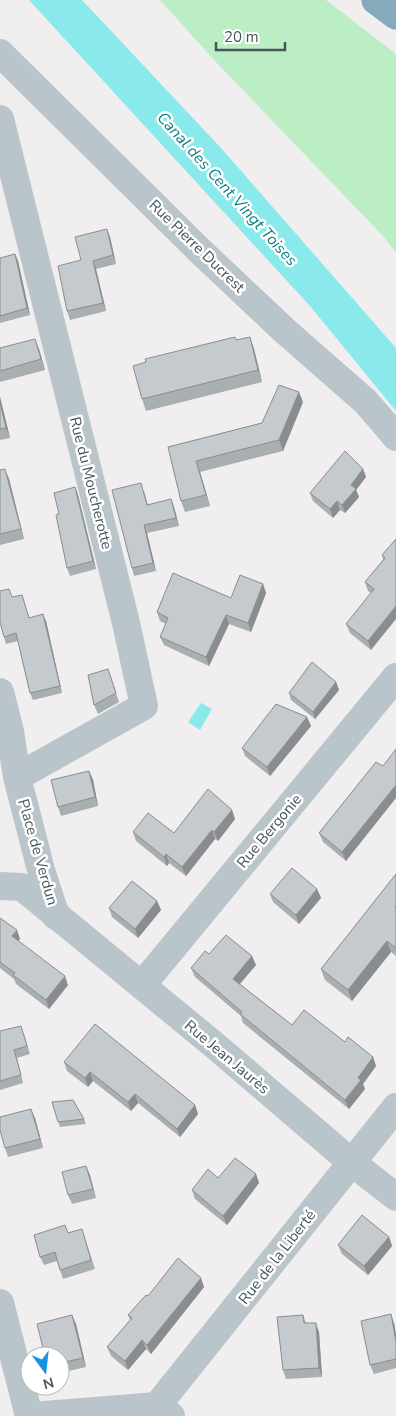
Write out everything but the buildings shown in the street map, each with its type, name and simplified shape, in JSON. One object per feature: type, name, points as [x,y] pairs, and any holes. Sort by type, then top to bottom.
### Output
[{"type":"highway","points":[[376,0],[396,15]]},
{"type":"street","name":"Rue Pierre Ducrest","points":[[0,53],[197,248],[366,402],[396,437]]},
{"type":"street","name":"Rue du Moucherotte","points":[[0,119],[119,594],[144,706],[17,777]]},
{"type":"street","name":"Rue Bergonie","points":[[142,985],[396,677]]},
{"type":"street","name":"Place de Verdun","points":[[0,692],[10,732],[17,777],[41,870],[57,918]]},
{"type":"street","name":"Place de Verdun","points":[[0,886],[22,887],[57,918]]},
{"type":"street","name":"Rue Jean Jaurès","points":[[57,918],[142,985],[351,1162],[396,1197]]},
{"type":"street","name":"Rue de la Liberté","points":[[164,1411],[351,1162],[396,1107]]},
{"type":"street","points":[[0,1303],[31,1416],[164,1411]]},
{"type":"green space","points":[[160,0],[326,0],[396,54],[396,253],[384,237],[214,60]]},
{"type":"water","name":"Canal des Cent Vingt Toises","points":[[29,0],[82,0],[221,148],[396,348],[396,411],[310,306]]},
{"type":"water","points":[[201,703],[212,709],[200,730],[188,722]]}]
